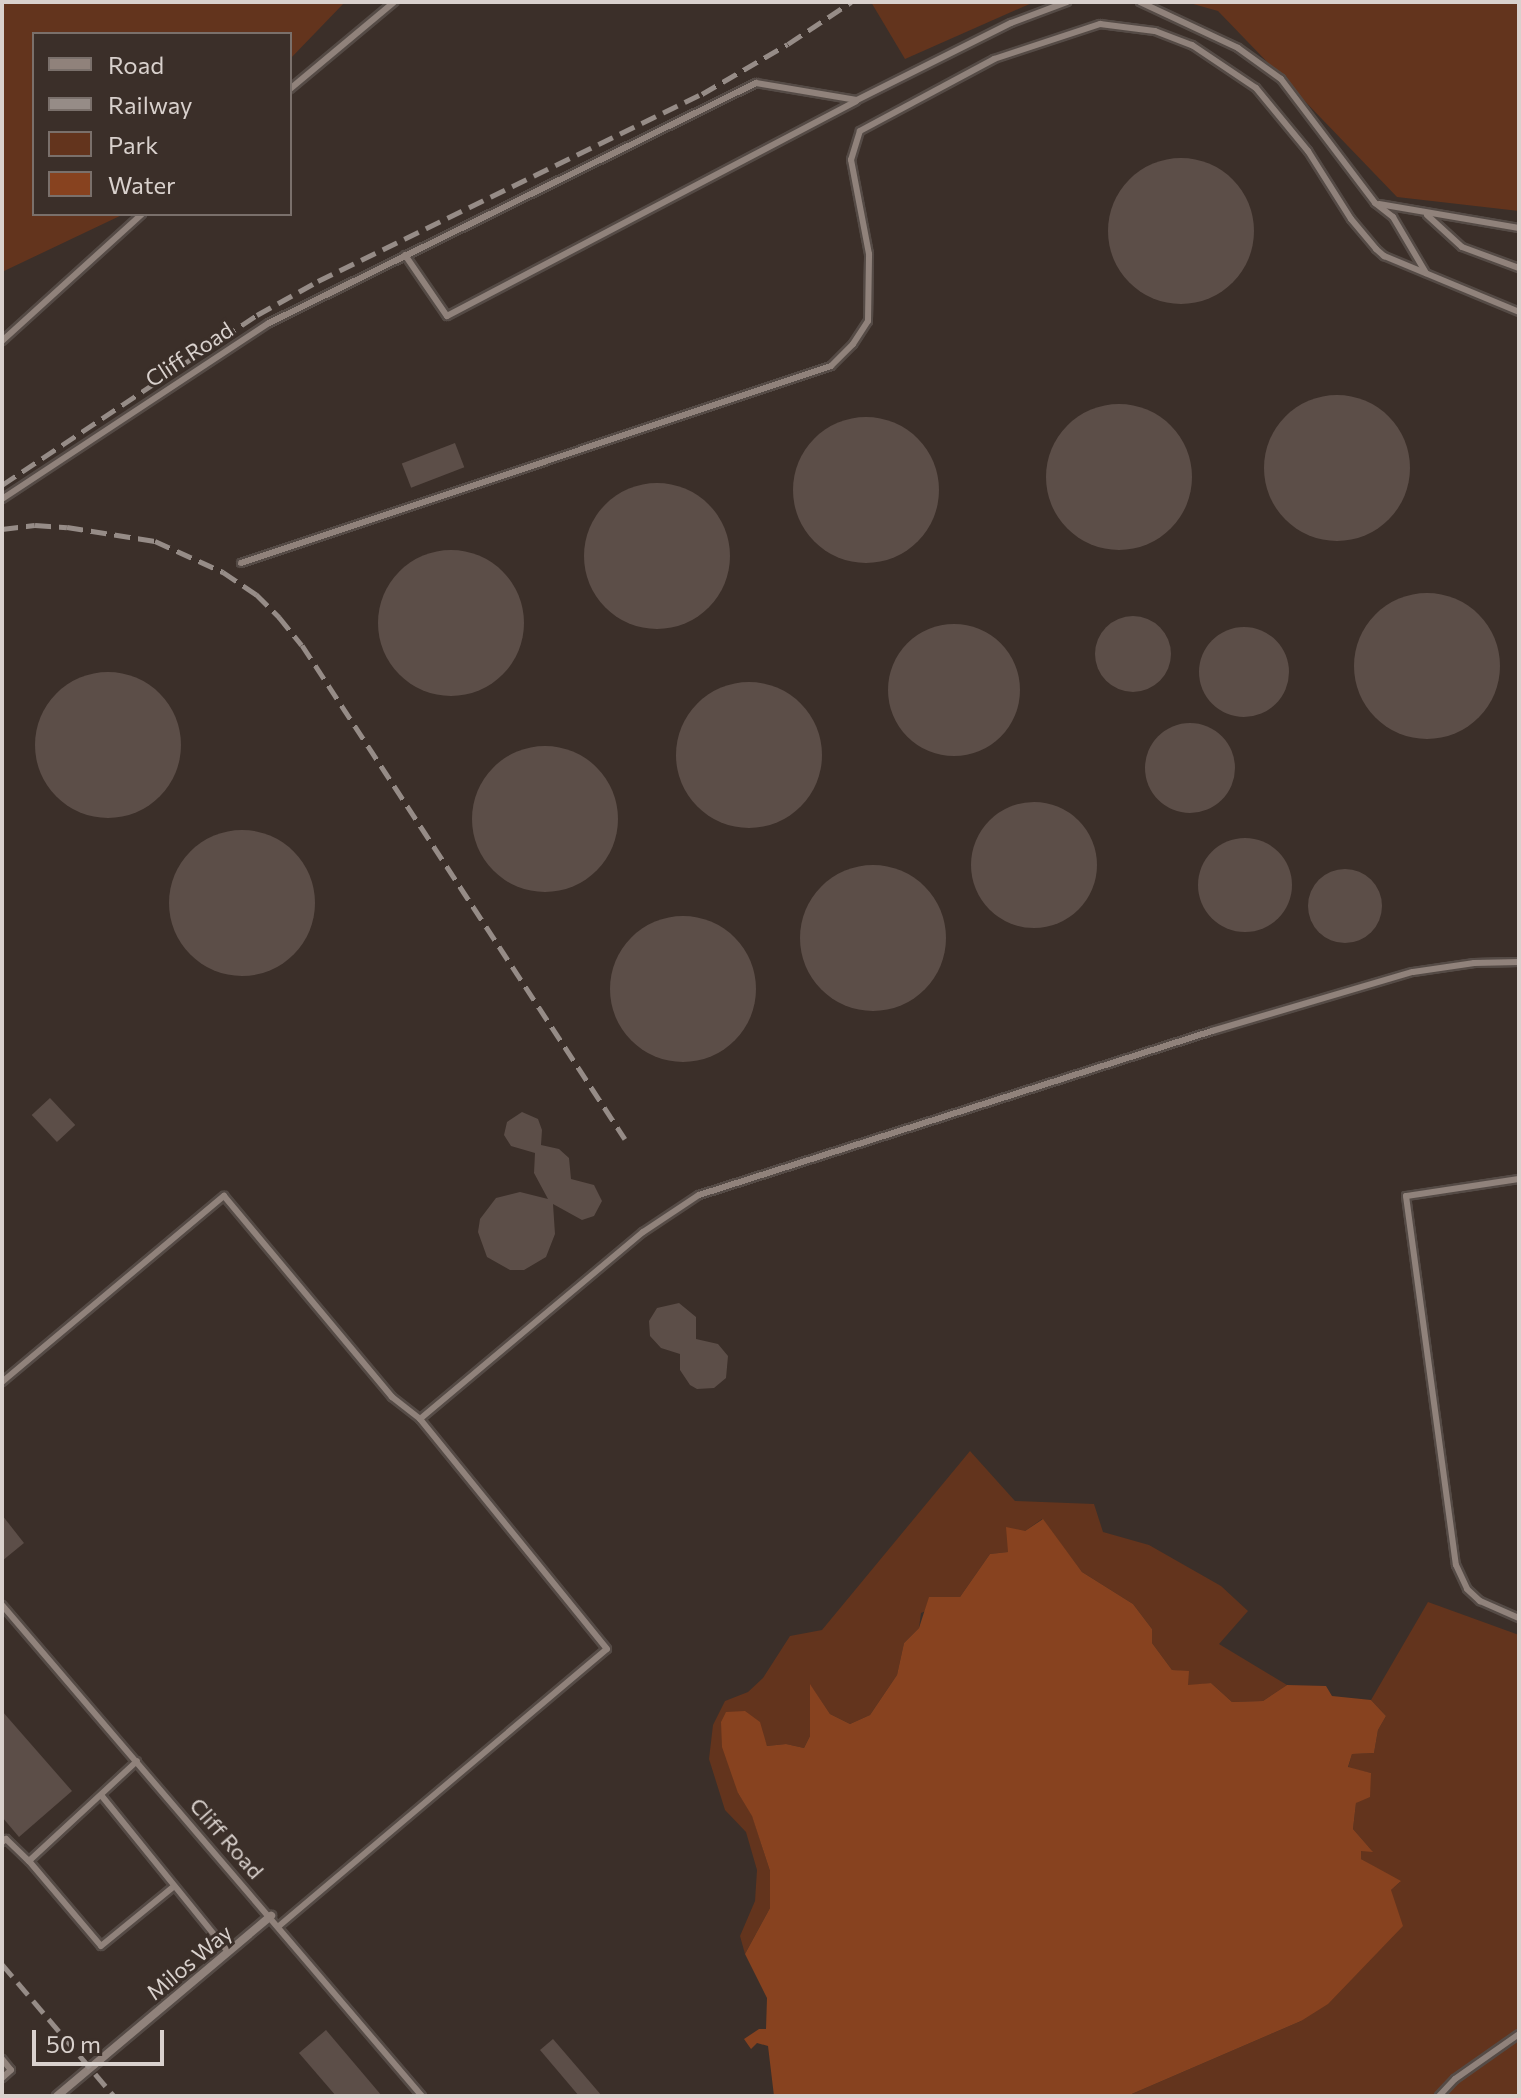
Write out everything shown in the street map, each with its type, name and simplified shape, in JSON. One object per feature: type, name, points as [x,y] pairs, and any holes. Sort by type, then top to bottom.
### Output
[{"type":"street","name":"Milos Way","points":[[57,2096],[271,1916]]},
{"type":"lane","points":[[292,87],[394,2]]},
{"type":"lane","points":[[405,255],[447,316],[857,100],[1011,23],[1067,2]]},
{"type":"lane","points":[[1140,2],[1238,48],[1281,79],[1375,203],[1393,217],[1426,273]]},
{"type":"lane","points":[[241,563],[831,366],[853,344],[868,321],[869,254],[851,160],[860,131],[994,59],[1100,24],[1155,31],[1192,45],[1256,88],[1308,151],[1351,219],[1376,249],[1519,312]]},
{"type":"lane","name":"Cliff Road","points":[[2,499],[269,323],[756,83],[857,100]]},
{"type":"lane","points":[[1375,203],[1519,228]]},
{"type":"lane","points":[[1425,212],[1462,247],[1519,268]]},
{"type":"lane","points":[[2,341],[140,216]]},
{"type":"lane","points":[[420,1419],[643,1232],[699,1195],[1376,981],[1474,963],[1519,962]]},
{"type":"lane","points":[[1519,1179],[1406,1196],[1456,1565],[1467,1589],[1480,1601],[1519,1618]]},
{"type":"lane","points":[[2,1382],[224,1196],[392,1397],[420,1419],[607,1649],[279,1926]]},
{"type":"lane","name":"Cliff Road","points":[[3,1607],[271,1916],[422,2096]]},
{"type":"lane","points":[[29,1861],[137,1761]]},
{"type":"lane","points":[[101,1795],[228,1952]]},
{"type":"lane","points":[[2,1842],[6,1839],[29,1861],[101,1946],[173,1887]]},
{"type":"lane","points":[[1439,2096],[1455,2079],[1519,2034]]},
{"type":"lane","points":[[2,2059],[11,2070],[2,2078]]},
{"type":"green space","points":[[2,2],[345,2],[292,57],[292,32],[32,32],[32,216],[120,216],[2,272]]},
{"type":"green space","points":[[871,2],[1034,2],[905,59]]},
{"type":"green space","points":[[1186,2],[1519,2],[1519,211],[1397,197],[1218,11]]},
{"type":"green space","points":[[970,1451],[1015,1501],[1094,1504],[1103,1532],[1149,1545],[1221,1586],[1248,1611],[1219,1644],[1287,1685],[1263,1701],[1232,1702],[1211,1683],[1187,1686],[1188,1672],[1172,1670],[1152,1643],[1152,1629],[1133,1604],[1082,1572],[1042,1519],[1025,1531],[1008,1552],[990,1554],[960,1597],[921,1613],[919,1628],[904,1643],[897,1675],[870,1715],[850,1724],[830,1714],[811,1686],[810,1736],[804,1748],[786,1744],[767,1746],[761,1730],[738,1793],[752,1815],[770,1871],[770,1908],[745,1954],[740,1936],[755,1901],[757,1870],[746,1832],[725,1810],[709,1759],[713,1725],[725,1701],[748,1692],[763,1678],[790,1636],[822,1630]]},
{"type":"green space","points":[[1428,1602],[1519,1635],[1519,2096],[1127,2096],[1301,2021],[1391,1890],[1400,1882],[1361,1859],[1360,1851],[1372,1851],[1353,1829],[1356,1803],[1371,1773],[1348,1768],[1352,1754],[1374,1753],[1378,1730],[1386,1716],[1371,1700]]},
{"type":"water","points":[[1043,1519],[1082,1572],[1133,1604],[1152,1629],[1152,1643],[1172,1670],[1189,1671],[1188,1685],[1211,1683],[1232,1702],[1263,1701],[1287,1685],[1326,1686],[1332,1696],[1371,1700],[1386,1716],[1378,1730],[1374,1753],[1352,1754],[1348,1767],[1371,1773],[1370,1797],[1356,1803],[1353,1829],[1373,1852],[1361,1851],[1361,1859],[1401,1881],[1391,1890],[1403,1926],[1328,2004],[1301,2021],[1127,2096],[774,2096],[768,2046],[757,2043],[751,2049],[744,2039],[759,2029],[766,2029],[767,1998],[745,1954],[770,1908],[770,1871],[752,1816],[738,1793],[722,1747],[721,1722],[726,1712],[745,1711],[760,1722],[767,1746],[786,1744],[804,1748],[810,1736],[810,1684],[830,1714],[850,1724],[870,1715],[897,1675],[904,1643],[919,1628],[929,1597],[960,1597],[990,1554],[1008,1552],[1006,1527],[1025,1531]]},
{"type":"building","points":[[1181,158],[1209,164],[1233,179],[1248,203],[1254,231],[1248,259],[1233,283],[1209,298],[1181,304],[1153,298],[1129,283],[1114,259],[1108,231],[1114,203],[1129,179],[1153,164]]},
{"type":"building","points":[[1337,395],[1365,401],[1389,416],[1404,440],[1410,468],[1404,496],[1389,520],[1365,535],[1337,541],[1309,535],[1285,520],[1270,496],[1264,468],[1270,440],[1285,416],[1309,401]]},
{"type":"building","points":[[1119,404],[1147,410],[1171,425],[1186,449],[1192,477],[1186,505],[1171,529],[1147,544],[1119,550],[1091,544],[1067,529],[1052,505],[1046,477],[1052,449],[1067,425],[1091,410]]},
{"type":"building","points":[[866,417],[894,423],[918,438],[933,462],[939,490],[933,518],[918,542],[894,557],[866,563],[838,557],[814,542],[799,518],[793,490],[799,462],[814,438],[838,423]]},
{"type":"building","points":[[455,443],[464,467],[411,488],[402,463]]},
{"type":"building","points":[[657,483],[685,489],[709,504],[724,528],[730,556],[724,584],[709,608],[685,623],[657,629],[629,623],[605,608],[590,584],[584,556],[590,528],[605,504],[629,489]]},
{"type":"building","points":[[451,550],[479,556],[503,571],[518,595],[524,623],[518,651],[503,675],[479,690],[451,696],[423,690],[399,675],[384,651],[378,623],[384,595],[399,571],[423,556]]},
{"type":"building","points":[[1427,593],[1455,599],[1479,614],[1494,638],[1500,666],[1494,694],[1479,718],[1455,733],[1427,739],[1399,733],[1375,718],[1360,694],[1354,666],[1360,638],[1375,614],[1399,599]]},
{"type":"building","points":[[1133,616],[1148,619],[1160,627],[1168,639],[1171,654],[1168,669],[1160,681],[1148,689],[1133,692],[1118,689],[1106,681],[1098,669],[1095,654],[1098,639],[1106,627],[1118,619]]},
{"type":"building","points":[[954,624],[979,629],[1001,643],[1015,665],[1020,690],[1015,715],[1001,737],[979,751],[954,756],[929,751],[907,737],[893,715],[888,690],[893,665],[907,643],[929,629]]},
{"type":"building","points":[[1244,627],[1261,630],[1276,640],[1286,655],[1289,672],[1286,689],[1276,704],[1261,714],[1244,717],[1227,714],[1212,704],[1202,689],[1199,672],[1202,655],[1212,640],[1227,630]]},
{"type":"building","points":[[108,672],[136,678],[160,693],[175,717],[181,745],[175,773],[160,797],[136,812],[108,818],[80,812],[56,797],[41,773],[35,745],[41,717],[56,693],[80,678]]},
{"type":"building","points":[[749,682],[777,688],[801,703],[816,727],[822,755],[816,783],[801,807],[777,822],[749,828],[721,822],[697,807],[682,783],[676,755],[682,727],[697,703],[721,688]]},
{"type":"building","points":[[1190,723],[1207,726],[1222,736],[1232,751],[1235,768],[1232,785],[1222,800],[1207,810],[1190,813],[1173,810],[1158,800],[1148,785],[1145,768],[1148,751],[1158,736],[1173,726]]},
{"type":"building","points":[[545,746],[573,752],[597,767],[612,791],[618,819],[612,847],[597,871],[573,886],[545,892],[517,886],[493,871],[478,847],[472,819],[478,791],[493,767],[517,752]]},
{"type":"building","points":[[1034,802],[1058,807],[1079,820],[1092,841],[1097,865],[1092,889],[1079,910],[1058,923],[1034,928],[1010,923],[989,910],[976,889],[971,865],[976,841],[989,820],[1010,807]]},
{"type":"building","points":[[242,830],[270,836],[294,851],[309,875],[315,903],[309,931],[294,955],[270,970],[242,976],[214,970],[190,955],[175,931],[169,903],[175,875],[190,851],[214,836]]},
{"type":"building","points":[[1245,838],[1263,841],[1278,852],[1289,867],[1292,885],[1289,903],[1278,918],[1263,929],[1245,932],[1227,929],[1212,918],[1201,903],[1198,885],[1201,867],[1212,852],[1227,841]]},
{"type":"building","points":[[873,865],[901,871],[925,886],[940,910],[946,938],[940,966],[925,990],[901,1005],[873,1011],[845,1005],[821,990],[806,966],[800,938],[806,910],[821,886],[845,871]]},
{"type":"building","points":[[1338,869],[1352,869],[1366,875],[1376,885],[1382,906],[1380,920],[1366,937],[1352,943],[1338,943],[1324,937],[1314,927],[1308,913],[1308,899],[1314,885],[1324,875]]},
{"type":"building","points":[[683,916],[711,922],[735,937],[750,961],[756,989],[750,1017],[735,1041],[711,1056],[683,1062],[655,1056],[631,1041],[616,1017],[610,989],[616,961],[631,937],[655,922]]},
{"type":"building","points":[[50,1098],[75,1125],[57,1142],[32,1115]]},
{"type":"building","points":[[522,1112],[538,1119],[542,1130],[541,1145],[559,1149],[569,1158],[571,1179],[594,1185],[602,1201],[594,1216],[582,1220],[553,1204],[555,1234],[546,1257],[524,1270],[510,1270],[487,1257],[478,1232],[480,1219],[496,1198],[520,1192],[548,1199],[534,1173],[535,1153],[511,1146],[504,1135],[507,1122]]},
{"type":"building","points":[[679,1303],[696,1317],[696,1339],[718,1344],[728,1356],[726,1378],[714,1388],[697,1389],[690,1385],[680,1370],[680,1354],[661,1348],[650,1336],[649,1321],[657,1308]]},
{"type":"building","points":[[2,1515],[24,1543],[2,1561]]},
{"type":"building","points":[[2,1711],[72,1791],[19,1837],[2,1817]]},
{"type":"building","points":[[326,2030],[382,2096],[336,2096],[299,2053]]},
{"type":"building","points":[[553,2039],[602,2096],[579,2096],[540,2050]]},
{"type":"railway","points":[[2,485],[257,315],[318,281],[702,94],[788,44],[851,2]]},
{"type":"railway","points":[[2,529],[35,525],[67,527],[155,541],[223,572],[256,594],[302,645],[625,1139]]},
{"type":"railway","points":[[2,1964],[114,2096]]}]
